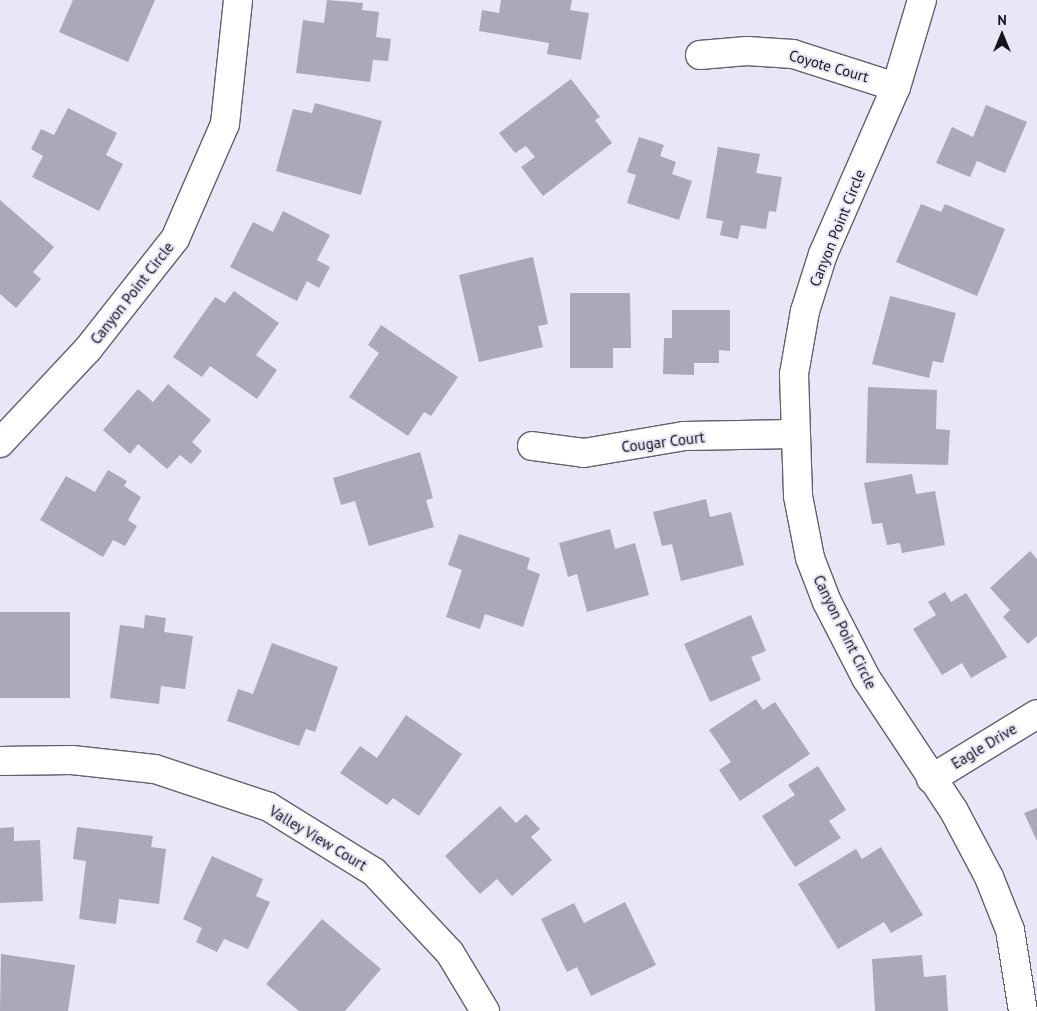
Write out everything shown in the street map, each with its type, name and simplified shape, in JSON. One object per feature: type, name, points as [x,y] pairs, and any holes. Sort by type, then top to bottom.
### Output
[{"type":"street","name":"Canyon Point Circle","points":[[0,443],[88,349],[175,239],[225,124],[238,0]]},
{"type":"street","name":"Canyon Point Circle","points":[[922,0],[896,87],[823,254],[805,311],[794,374],[794,434],[799,505],[810,558],[827,602],[866,678],[931,779],[954,811],[989,877],[1010,930],[1023,1011]]},
{"type":"street","name":"Coyote Court","points":[[700,55],[747,51],[793,54],[896,87]]},
{"type":"street","name":"Cougar Court","points":[[532,446],[584,453],[684,436],[794,434]]},
{"type":"street","name":"Eagle Drive","points":[[931,779],[1037,714]]},
{"type":"street","name":"Valley View Court","points":[[0,761],[72,760],[155,770],[269,807],[374,872],[450,953],[485,1011]]},
{"type":"building","points":[[73,0],[155,0],[128,62],[59,32]]},
{"type":"building","points":[[327,0],[363,3],[362,10],[379,12],[376,37],[391,39],[388,61],[373,60],[370,82],[296,73],[303,20],[324,23]]},
{"type":"building","points":[[501,0],[572,0],[570,10],[589,13],[581,60],[547,54],[549,43],[479,31],[482,10],[499,13]]},
{"type":"building","points":[[571,79],[600,117],[595,120],[612,143],[543,196],[521,167],[535,157],[526,146],[515,153],[499,133]]},
{"type":"building","points":[[315,103],[382,121],[361,195],[276,171],[293,109],[312,113]]},
{"type":"building","points":[[986,105],[1027,122],[1005,173],[977,161],[970,177],[936,163],[952,127],[973,137]]},
{"type":"building","points":[[68,108],[117,133],[106,155],[123,164],[99,211],[32,177],[43,156],[31,149],[41,129],[54,135]]},
{"type":"building","points":[[639,137],[664,145],[660,156],[676,162],[672,174],[692,181],[679,220],[627,203],[636,175],[627,172]]},
{"type":"building","points":[[718,147],[760,154],[756,173],[782,177],[776,212],[769,211],[766,229],[741,225],[738,239],[720,235],[723,221],[706,218]]},
{"type":"building","points":[[0,200],[54,247],[33,272],[41,279],[16,308],[0,294]]},
{"type":"building","points":[[921,204],[941,212],[945,204],[1005,229],[977,296],[896,262]]},
{"type":"building","points":[[283,211],[330,235],[317,260],[330,267],[319,288],[307,281],[297,301],[230,267],[253,222],[273,232]]},
{"type":"building","points":[[533,257],[548,324],[538,326],[543,347],[479,362],[459,275]]},
{"type":"building","points":[[234,291],[279,323],[256,355],[277,370],[257,399],[210,366],[202,377],[173,357],[215,297],[225,303]]},
{"type":"building","points":[[570,293],[630,293],[631,348],[613,348],[613,368],[570,368]]},
{"type":"building","points":[[890,296],[956,313],[943,363],[933,361],[929,378],[872,364]]},
{"type":"building","points":[[672,310],[730,310],[730,351],[719,350],[719,363],[694,363],[694,375],[663,374],[664,338],[672,338]]},
{"type":"building","points":[[381,325],[458,377],[431,416],[424,412],[408,436],[349,397],[379,353],[368,345]]},
{"type":"building","points":[[168,384],[211,420],[192,442],[202,451],[191,464],[180,455],[167,469],[138,444],[130,454],[103,430],[138,389],[153,402]]},
{"type":"building","points":[[868,387],[937,390],[936,429],[950,430],[948,465],[866,463]]},
{"type":"building","points":[[420,452],[433,498],[426,500],[434,527],[369,546],[355,501],[341,505],[333,478]]},
{"type":"building","points":[[108,470],[127,481],[124,486],[141,497],[128,520],[137,526],[125,546],[113,540],[103,557],[40,520],[66,476],[95,492]]},
{"type":"building","points":[[912,474],[916,494],[935,491],[945,545],[902,553],[900,543],[887,545],[882,523],[872,524],[864,483]]},
{"type":"building","points":[[706,499],[710,517],[731,512],[744,565],[681,581],[672,544],[662,546],[653,512]]},
{"type":"building","points":[[610,529],[615,549],[635,543],[649,595],[587,612],[577,574],[568,577],[559,543]]},
{"type":"building","points":[[459,534],[530,558],[527,569],[540,574],[523,627],[485,614],[480,629],[446,617],[462,570],[448,565]]},
{"type":"building","points":[[1030,551],[1037,559],[1037,636],[1028,644],[1003,617],[1010,610],[990,588]]},
{"type":"building","points":[[945,592],[951,602],[966,593],[1007,657],[971,678],[962,663],[942,675],[913,629],[936,615],[928,602]]},
{"type":"building","points":[[0,612],[70,612],[70,698],[0,698]]},
{"type":"building","points":[[145,615],[166,618],[164,632],[193,636],[185,689],[161,686],[159,704],[110,698],[120,625],[144,628]]},
{"type":"building","points":[[751,615],[766,651],[751,657],[761,680],[710,702],[684,644]]},
{"type":"building","points":[[272,643],[338,667],[315,732],[306,729],[299,746],[227,721],[238,689],[253,694]]},
{"type":"building","points":[[756,699],[763,710],[775,702],[810,754],[740,801],[719,770],[731,762],[709,730]]},
{"type":"building","points":[[406,715],[462,754],[419,816],[393,798],[387,805],[340,773],[360,746],[377,758]]},
{"type":"building","points":[[818,766],[846,810],[829,821],[841,838],[795,867],[762,816],[795,795],[788,785]]},
{"type":"building","points":[[500,806],[516,823],[526,814],[540,829],[531,837],[552,860],[512,896],[497,879],[480,894],[445,856]]},
{"type":"building","points":[[1037,808],[1037,841],[1024,813]]},
{"type":"building","points":[[14,827],[14,841],[40,840],[43,901],[0,903],[0,828]]},
{"type":"building","points":[[77,827],[153,836],[151,847],[166,849],[159,904],[119,899],[116,924],[79,919],[86,861],[73,859]]},
{"type":"building","points":[[881,847],[923,915],[891,933],[884,922],[838,949],[798,884],[856,849],[862,859]]},
{"type":"building","points":[[212,856],[263,879],[256,896],[270,902],[248,949],[224,939],[217,952],[196,942],[202,928],[183,919]]},
{"type":"building","points":[[625,902],[656,965],[591,996],[577,967],[567,972],[541,919],[574,903],[584,923]]},
{"type":"building","points":[[322,919],[381,969],[345,1011],[299,1011],[266,984]]},
{"type":"building","points":[[1,954],[75,965],[68,1011],[0,1011]]},
{"type":"building","points":[[922,955],[924,977],[946,975],[948,1011],[875,1011],[872,959]]}]
